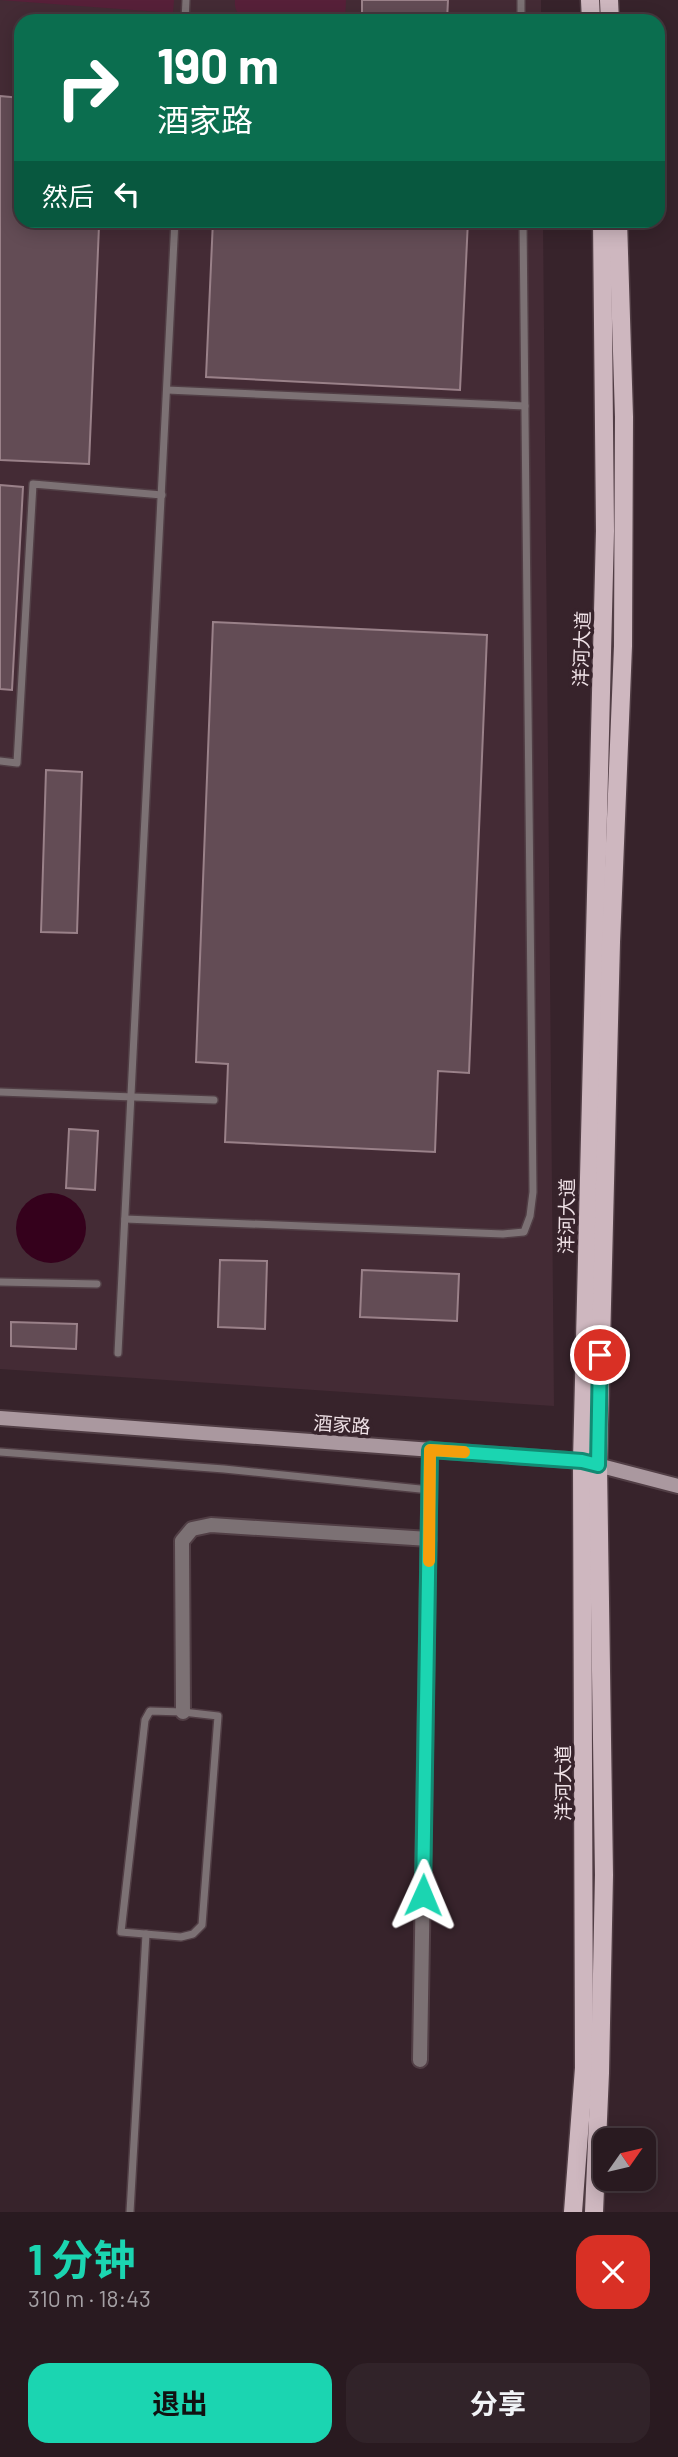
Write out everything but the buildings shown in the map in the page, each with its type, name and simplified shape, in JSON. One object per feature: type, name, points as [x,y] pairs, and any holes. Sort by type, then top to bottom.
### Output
[{"type":"main road","name":"洋河大道","points":[[573,2212],[584,2068],[590,1463],[605,531],[601,228]]},
{"type":"main road","name":"洋河大道","points":[[594,2212],[604,1875],[590,1463],[623,646],[624,417],[618,228]]},
{"type":"street","name":"酒家路","points":[[0,1418],[590,1463],[678,1486]]},
{"type":"street","points":[[420,2060],[430,1450]]},
{"type":"street","points":[[183,1712],[182,1541],[192,1529],[225,1526],[429,1539]]},
{"type":"lane","points":[[118,1353],[175,228]]},
{"type":"lane","points":[[125,1219],[503,1234],[524,1232],[530,1216],[533,1192],[523,228]]},
{"type":"lane","points":[[167,390],[525,406]]},
{"type":"lane","points":[[0,761],[17,762],[33,484],[162,495]]},
{"type":"lane","points":[[0,1092],[214,1100]]},
{"type":"lane","points":[[0,1282],[97,1284]]},
{"type":"lane","points":[[0,1452],[224,1469],[430,1490]]},
{"type":"lane","points":[[150,1711],[218,1716],[202,1925],[193,1934],[181,1937],[146,1934],[121,1932],[145,1720],[150,1711]]},
{"type":"lane","points":[[130,2212],[146,1934]]},
{"type":"shaded area","points":[[0,0],[541,0],[541,14],[14,14],[14,228],[543,228],[554,1406],[0,1369]]},
{"type":"shaded area","points":[[0,0],[174,0],[173,13]]},
{"type":"shaded area","points":[[235,0],[346,0],[345,14],[239,14],[235,8]]},
{"type":"shaded area","points":[[51,1193],[76,1203],[86,1228],[76,1253],[51,1263],[26,1253],[16,1228],[26,1203]]},
{"type":"slow traffic","points":[[429,1561],[430,1450],[464,1452]]},
{"type":"route","points":[[423,1895],[430,1450],[582,1461],[598,1465],[600,1355]]}]
